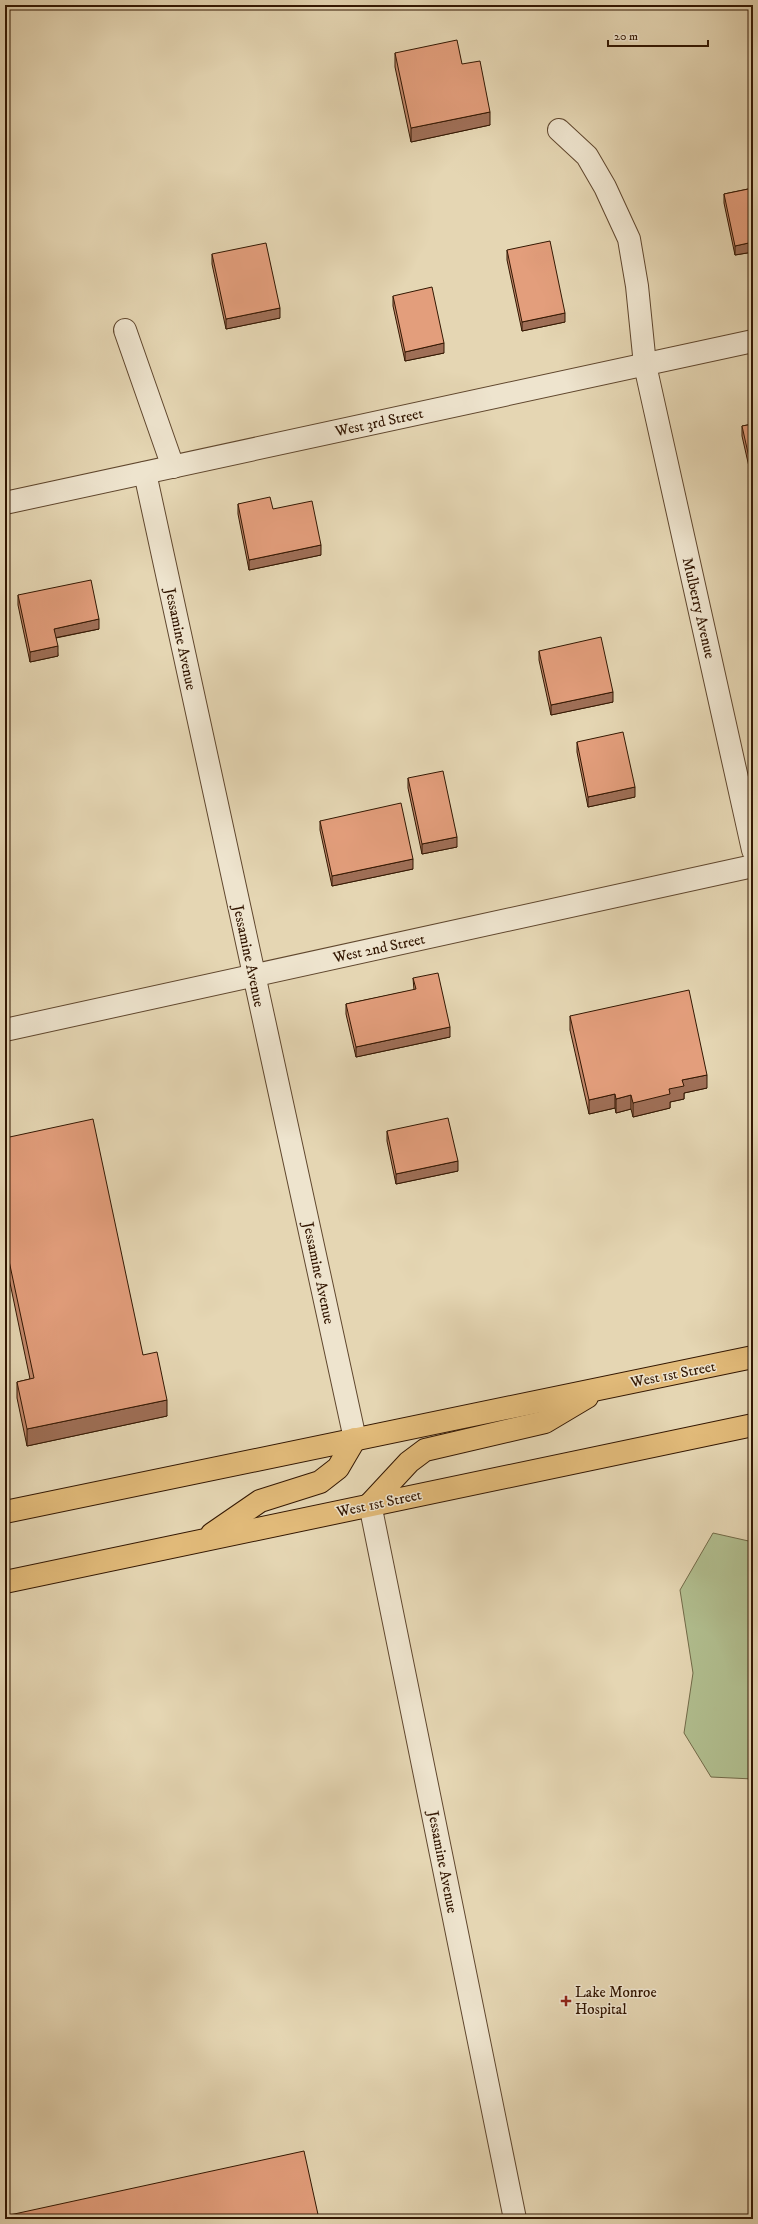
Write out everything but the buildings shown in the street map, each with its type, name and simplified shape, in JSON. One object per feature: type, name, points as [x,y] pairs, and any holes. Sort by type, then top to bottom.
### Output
[{"type":"main road","name":"West 1st Street","points":[[5,1512],[753,1357]]},
{"type":"main road","points":[[370,1504],[409,1462],[425,1450],[545,1422],[602,1388]]},
{"type":"main road","name":"West 1st Street","points":[[5,1582],[370,1504],[753,1425]]},
{"type":"main road","points":[[203,1540],[260,1501],[320,1482],[338,1468],[355,1439]]},
{"type":"street","name":"Mulberry Avenue","points":[[559,130],[587,156],[605,187],[629,239],[637,286],[645,365],[753,850]]},
{"type":"street","points":[[125,330],[173,467]]},
{"type":"street","name":"West 3rd Street","points":[[5,503],[753,341]]},
{"type":"street","name":"Jessamine Avenue","points":[[145,472],[253,976],[355,1439]]},
{"type":"street","name":"West 2nd Street","points":[[5,1030],[753,866]]},
{"type":"street","name":"Jessamine Avenue","points":[[370,1504],[515,2219]]},
{"type":"green space","points":[[713,1533],[753,1542],[753,1779],[711,1777],[684,1733],[693,1673],[680,1590]]},
{"type":"place","name":"Lake Monroe Hospital","points":[[566,2001]]}]
